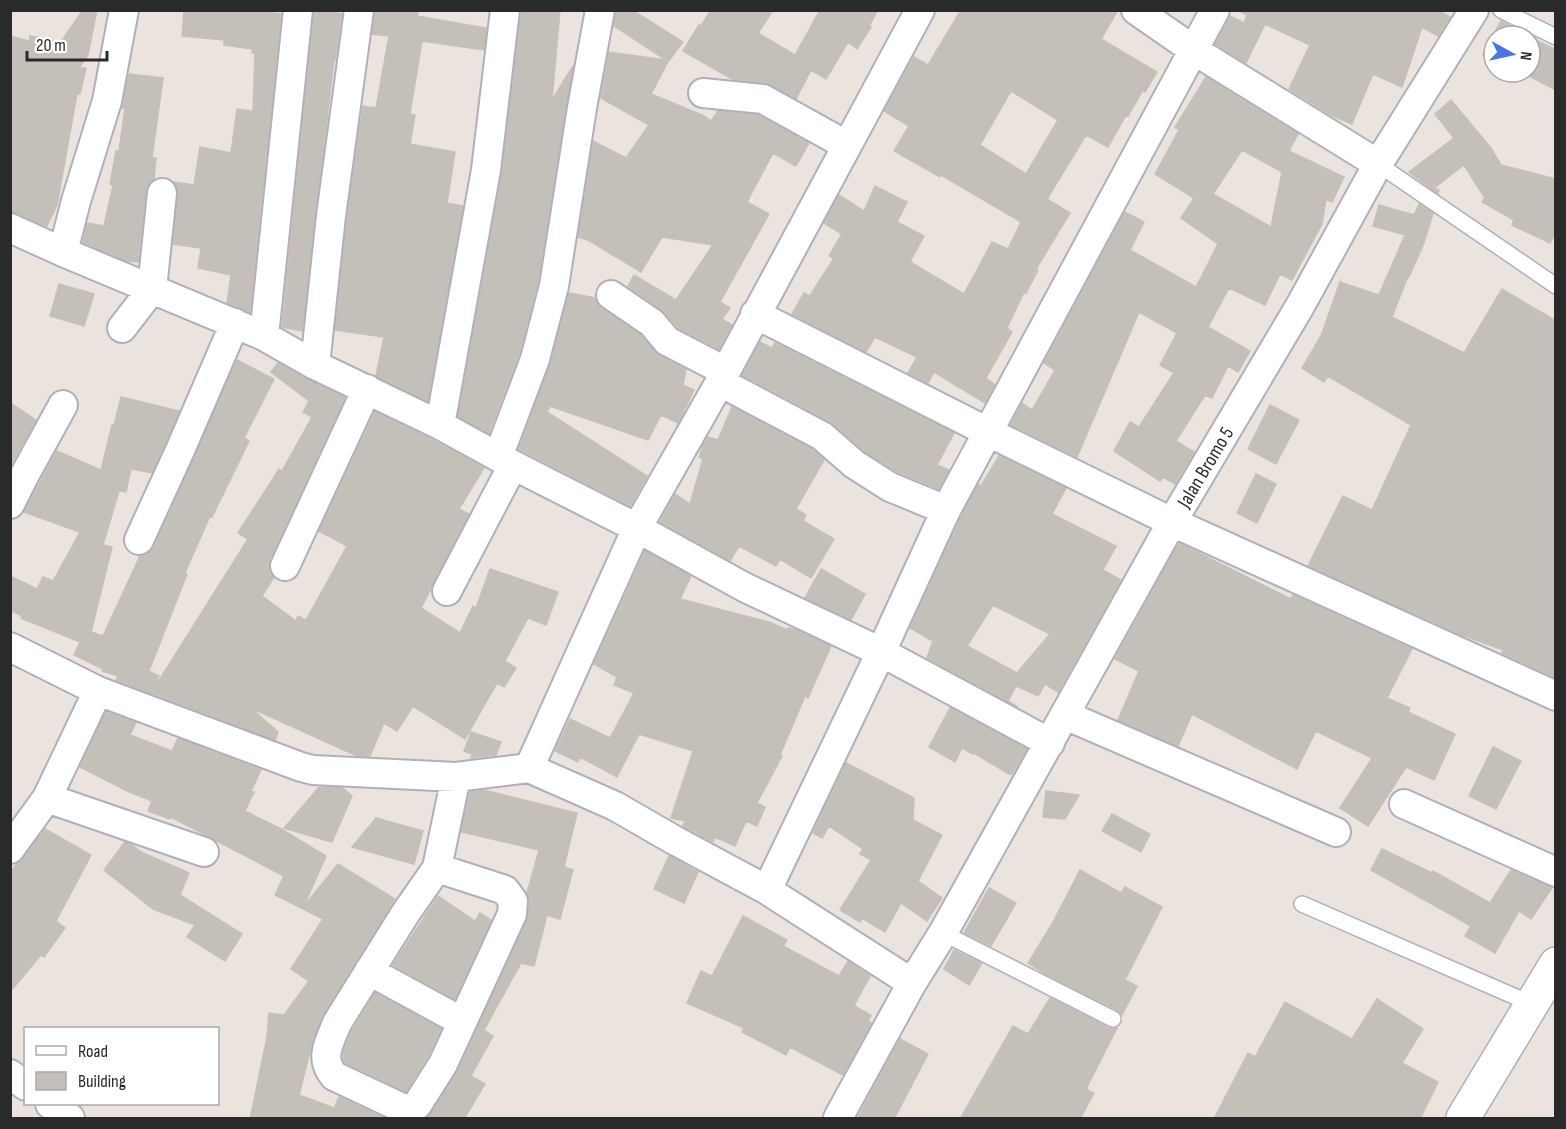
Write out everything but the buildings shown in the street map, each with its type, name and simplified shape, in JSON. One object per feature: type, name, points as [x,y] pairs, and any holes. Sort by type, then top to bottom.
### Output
[{"type":"main road","points":[[1463,1119],[1556,964]]},
{"type":"street","points":[[63,252],[107,101],[124,10]]},
{"type":"street","points":[[264,336],[298,10]]},
{"type":"street","points":[[315,365],[331,216],[359,10]]},
{"type":"street","points":[[440,425],[486,170],[505,10]]},
{"type":"street","points":[[447,591],[506,461],[536,359],[554,286],[600,10]]},
{"type":"street","points":[[529,768],[637,528],[920,10]]},
{"type":"street","points":[[1136,10],[1195,51],[1378,164]]},
{"type":"street","points":[[767,890],[946,510],[1195,51],[1215,10]]},
{"type":"street","name":"Jalan Bromo 5","points":[[755,314],[1172,522],[1300,306],[1378,164],[1474,10]]},
{"type":"street","points":[[703,93],[764,99],[846,145]]},
{"type":"street","points":[[122,328],[152,289],[162,193]]},
{"type":"street","points":[[10,228],[264,336],[315,365],[367,388],[637,528],[744,587],[881,652],[1050,743]]},
{"type":"street","points":[[611,295],[652,323],[667,341],[822,436],[854,464],[890,487],[946,510]]},
{"type":"street","points":[[139,540],[235,323]]},
{"type":"street","points":[[285,566],[367,388]]},
{"type":"street","points":[[10,504],[63,405]]},
{"type":"street","points":[[838,1119],[912,983],[943,933],[1172,522],[1556,696]]},
{"type":"street","points":[[10,647],[98,691],[313,770],[456,777],[529,768],[615,806],[767,890],[912,983]]},
{"type":"street","points":[[10,849],[47,798],[98,691]]},
{"type":"street","points":[[1065,716],[1336,832]]},
{"type":"street","points":[[437,868],[505,890],[513,901],[512,914],[443,1064],[417,1105],[402,1108],[334,1076],[327,1068],[325,1060],[337,1023],[405,914],[437,868],[456,777]]},
{"type":"street","points":[[47,798],[204,852]]},
{"type":"street","points":[[1404,804],[1556,872]]},
{"type":"street","points":[[369,971],[461,1021]]},
{"type":"street","points":[[10,1074],[24,1084]]},
{"type":"street","points":[[51,1105],[70,1119]]},
{"type":"lane","points":[[1501,10],[1556,37]]},
{"type":"lane","points":[[1378,164],[1556,286]]},
{"type":"lane","points":[[1302,904],[1532,1004]]},
{"type":"lane","points":[[943,933],[1113,1019]]}]
